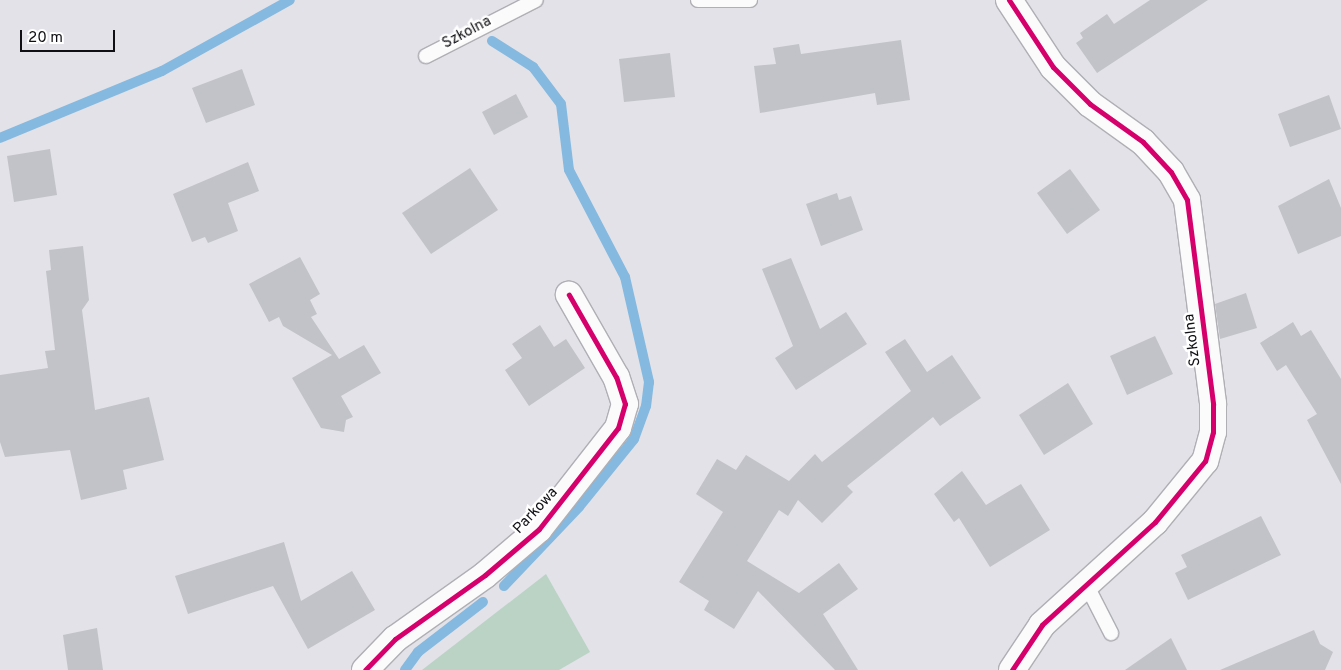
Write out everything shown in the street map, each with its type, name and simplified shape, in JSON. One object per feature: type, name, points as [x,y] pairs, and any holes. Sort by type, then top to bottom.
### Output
[{"type":"street","name":"Szkolna","points":[[1009,0],[1053,67],[1171,172],[1187,200],[1201,297],[1213,404],[1213,432],[1205,461],[1155,522],[1042,625],[1012,670]]},
{"type":"street","name":"Parkowa","points":[[365,670],[395,639],[485,575],[539,529],[618,428],[625,404],[616,377],[569,295]]},
{"type":"lane","name":"Szkolna","points":[[426,56],[536,0]]},
{"type":"lane","points":[[698,0],[750,0]]},
{"type":"lane","points":[[1087,586],[1111,633]]},
{"type":"green space","points":[[546,574],[590,652],[559,670],[422,670]]},
{"type":"building","points":[[1150,0],[1208,0],[1097,73],[1076,43],[1083,38],[1080,33],[1107,14],[1114,24]]},
{"type":"building","points":[[901,40],[910,100],[877,105],[875,93],[760,113],[754,66],[776,64],[773,48],[799,44],[801,54]]},
{"type":"building","points":[[670,53],[675,97],[624,102],[619,59]]},
{"type":"building","points":[[242,69],[255,105],[206,123],[192,88]]},
{"type":"building","points":[[516,94],[528,117],[494,135],[482,112]]},
{"type":"building","points":[[1329,95],[1341,129],[1290,147],[1278,114]]},
{"type":"building","points":[[50,149],[57,195],[14,202],[7,156]]},
{"type":"building","points":[[248,162],[259,191],[228,203],[238,231],[208,243],[205,237],[192,242],[173,194]]},
{"type":"building","points":[[470,168],[498,210],[431,254],[402,213]]},
{"type":"building","points":[[1070,169],[1100,210],[1067,234],[1037,193]]},
{"type":"building","points":[[1329,179],[1341,208],[1341,236],[1298,254],[1278,206]]},
{"type":"building","points":[[837,193],[839,200],[851,196],[863,230],[821,246],[806,204]]},
{"type":"building","points":[[83,246],[89,300],[82,310],[95,410],[149,397],[164,460],[123,470],[127,489],[81,500],[70,450],[5,457],[0,442],[0,375],[48,368],[45,351],[55,350],[46,271],[51,270],[49,250]]},
{"type":"building","points":[[300,257],[320,294],[310,300],[317,314],[311,317],[339,359],[364,345],[381,373],[341,396],[353,417],[346,420],[344,432],[321,428],[292,378],[332,355],[283,326],[279,317],[269,322],[249,284]]},
{"type":"building","points":[[791,258],[820,329],[846,312],[867,344],[796,390],[775,358],[793,346],[762,269]]},
{"type":"building","points":[[1246,293],[1257,328],[1220,339],[1215,304]]},
{"type":"building","points":[[1293,322],[1301,336],[1311,330],[1341,379],[1341,484],[1307,420],[1317,414],[1286,365],[1277,371],[1260,343]]},
{"type":"building","points":[[540,325],[554,347],[566,339],[585,368],[529,406],[505,370],[522,358],[512,344]]},
{"type":"building","points":[[1155,336],[1173,374],[1127,395],[1110,356]]},
{"type":"building","points":[[905,339],[927,372],[952,355],[981,398],[940,426],[933,417],[847,486],[853,492],[822,523],[798,500],[788,516],[779,510],[747,561],[799,593],[839,563],[858,589],[823,614],[858,670],[835,670],[758,591],[734,629],[704,610],[709,601],[679,582],[723,512],[696,494],[717,459],[736,470],[746,455],[789,481],[815,454],[822,462],[911,391],[885,352]]},
{"type":"building","points":[[1068,383],[1093,424],[1044,455],[1019,415]]},
{"type":"building","points":[[962,471],[986,505],[1021,484],[1050,530],[990,567],[959,518],[954,522],[934,494]]},
{"type":"building","points":[[1261,516],[1281,555],[1188,600],[1175,573],[1187,567],[1181,555]]},
{"type":"building","points":[[284,542],[301,601],[352,571],[375,610],[308,649],[273,586],[188,614],[175,576]]},
{"type":"building","points":[[97,628],[103,670],[68,670],[63,635]]},
{"type":"building","points":[[1314,630],[1320,644],[1333,652],[1325,670],[1220,670]]},
{"type":"building","points":[[1171,638],[1187,670],[1125,670]]},
{"type":"waterway","points":[[0,138],[162,71],[290,0]]},
{"type":"waterway","points":[[492,41],[533,67],[561,104],[569,170],[625,277],[649,382],[646,406],[634,439],[579,507],[504,586]]},
{"type":"waterway","points":[[405,670],[418,652],[483,602]]},
{"type":"cycle path","points":[[1009,0],[1053,67],[1090,104],[1143,142],[1171,172],[1187,200],[1213,404],[1213,432],[1205,461],[1155,522],[1042,625],[1012,670]]},
{"type":"cycle path","points":[[365,670],[395,639],[485,575],[539,529],[618,428],[625,404],[616,377],[569,295]]}]
